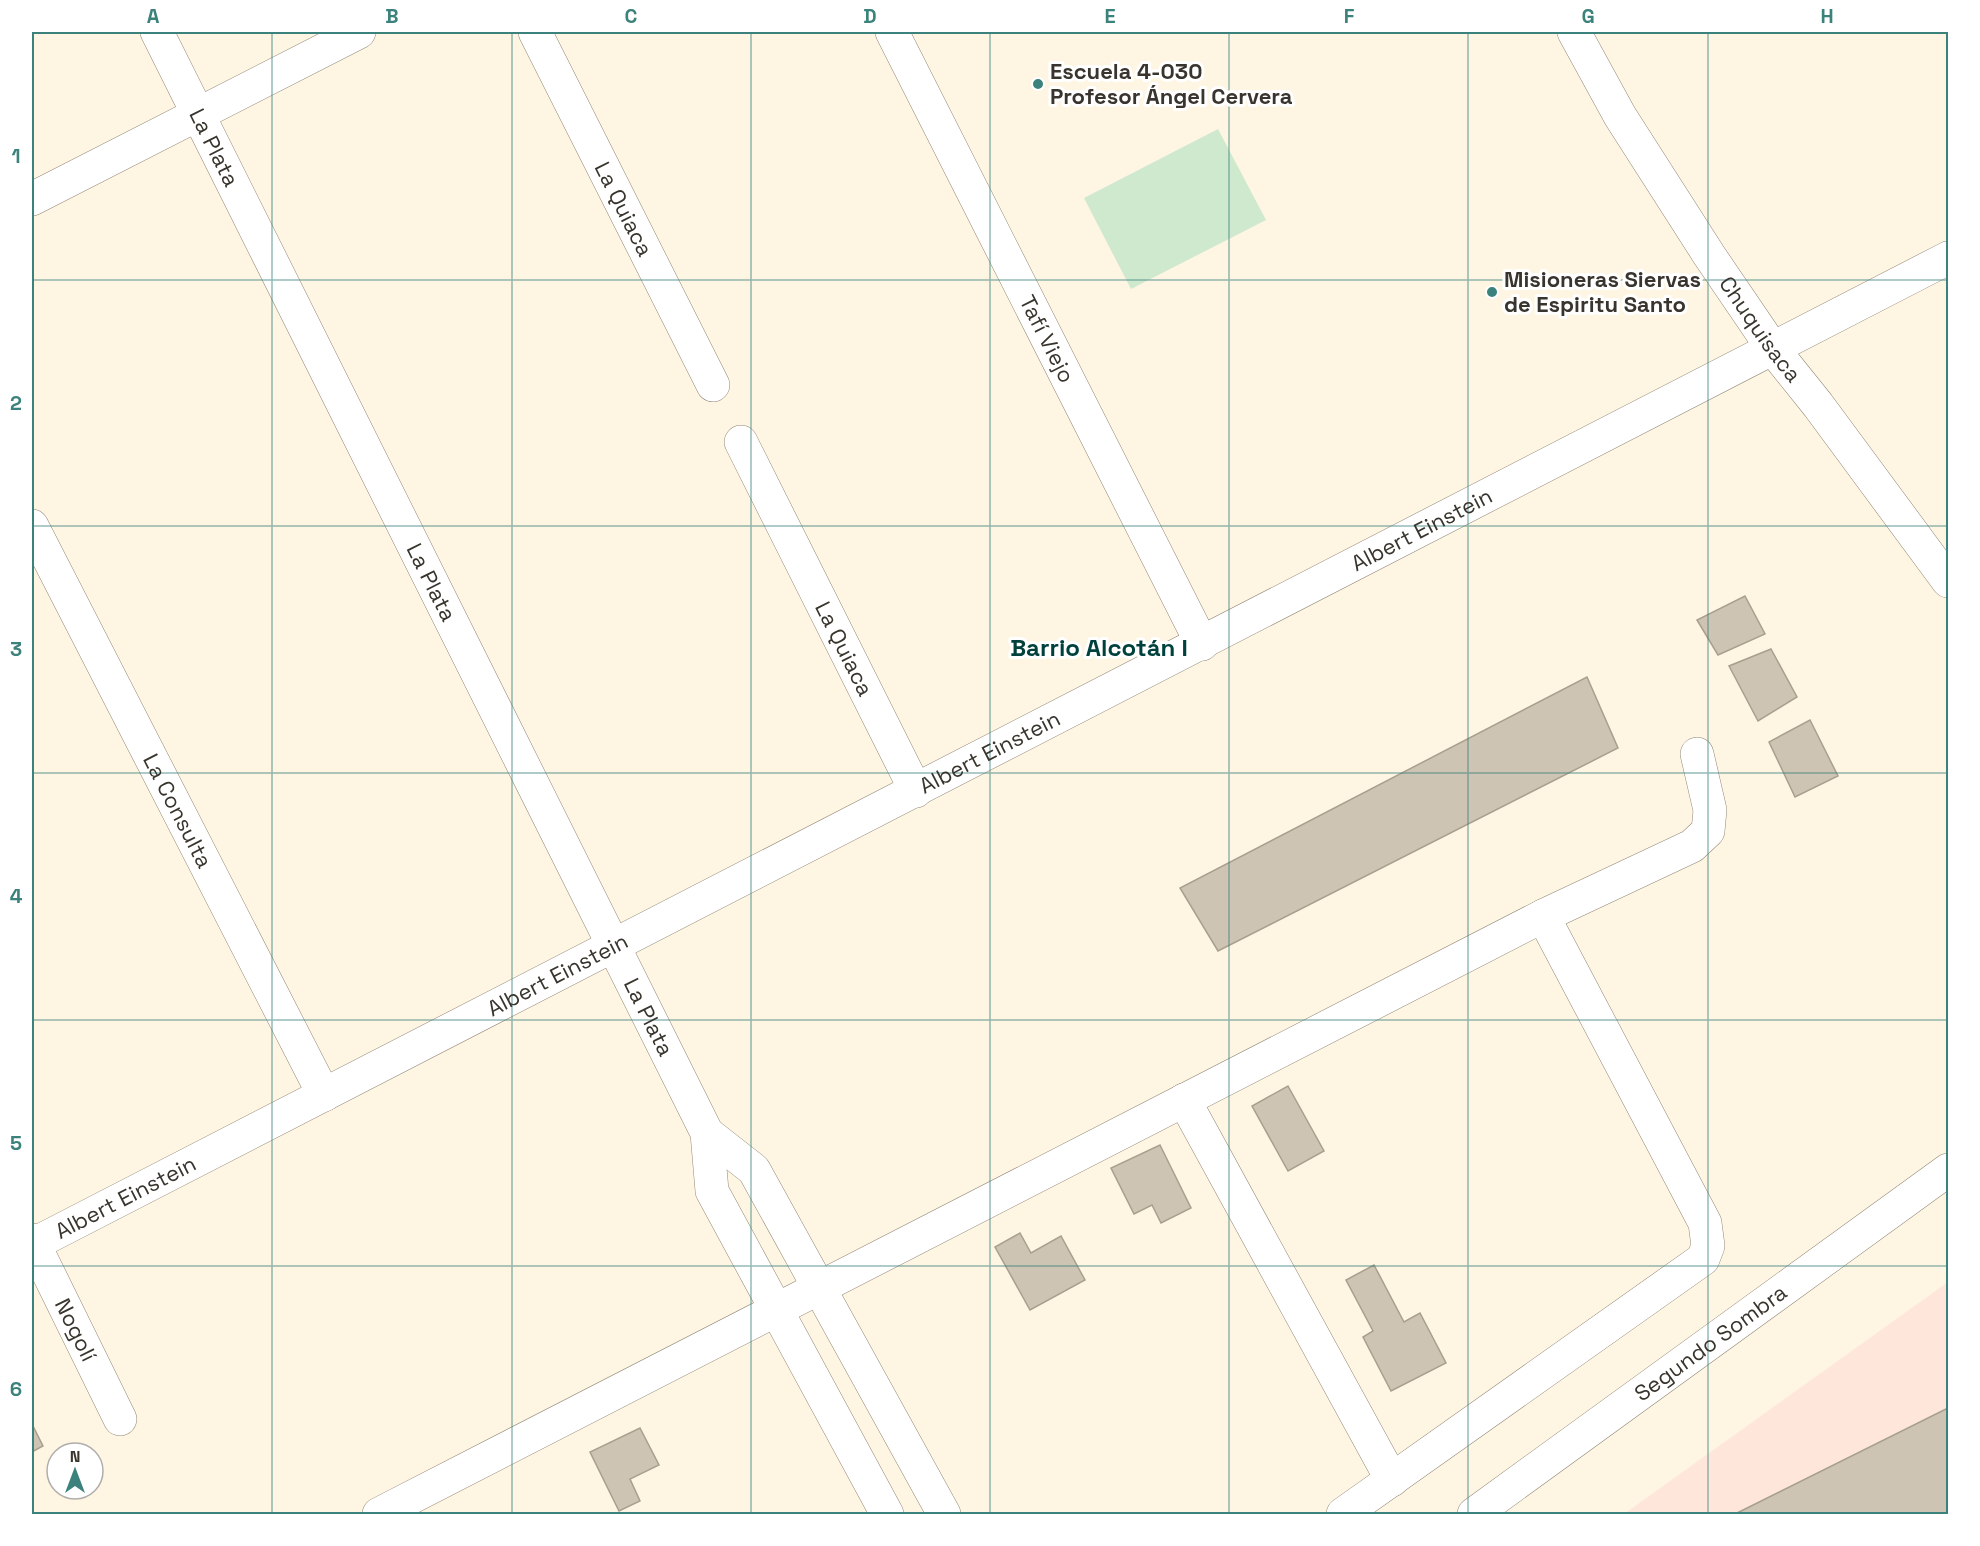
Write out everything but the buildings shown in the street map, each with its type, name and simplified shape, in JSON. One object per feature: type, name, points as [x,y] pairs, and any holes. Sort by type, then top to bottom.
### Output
[{"type":"street","name":"La Plata","points":[[157,32],[200,114],[612,947],[707,1133]]},
{"type":"street","points":[[32,199],[359,32]]},
{"type":"street","name":"La Quiaca","points":[[535,32],[713,385]]},
{"type":"street","name":"Tafí Viejo","points":[[892,32],[1202,644]]},
{"type":"street","name":"Chuquisaca","points":[[1574,32],[1626,126],[1773,350],[1818,405],[1948,581]]},
{"type":"street","name":"Albert Einstein","points":[[32,1243],[1202,644],[1948,258]]},
{"type":"street","name":"La Quiaca","points":[[741,442],[916,791]]},
{"type":"street","name":"La Consulta","points":[[32,526],[324,1095]]},
{"type":"street","points":[[379,1515],[1543,916],[1692,846],[1708,831],[1710,810],[1697,754]]},
{"type":"street","points":[[1343,1515],[1703,1259],[1708,1246],[1705,1223],[1543,916]]},
{"type":"street","points":[[1184,1100],[1392,1480]]},
{"type":"street","points":[[707,1133],[754,1170],[944,1515]]},
{"type":"street","points":[[707,1133],[712,1191],[887,1515]]},
{"type":"street","name":"Segundo Sombra","points":[[1474,1515],[1948,1170]]},
{"type":"street","name":"Nogolí","points":[[32,1243],[120,1419]]},
{"type":"shaded area","points":[[1948,1282],[1948,1514],[1624,1514]]},
{"type":"green space","points":[[1218,129],[1266,220],[1131,289],[1084,198]]},
{"type":"place","name":"Escuela 4-030 Profesor Ángel Cervera","points":[[1038,84]]},
{"type":"place","name":"Misioneras Siervas de Espiritu Santo","points":[[1492,292]]},
{"type":"district","name":"Barrio Alcotán I","points":[[1099,648]]}]
